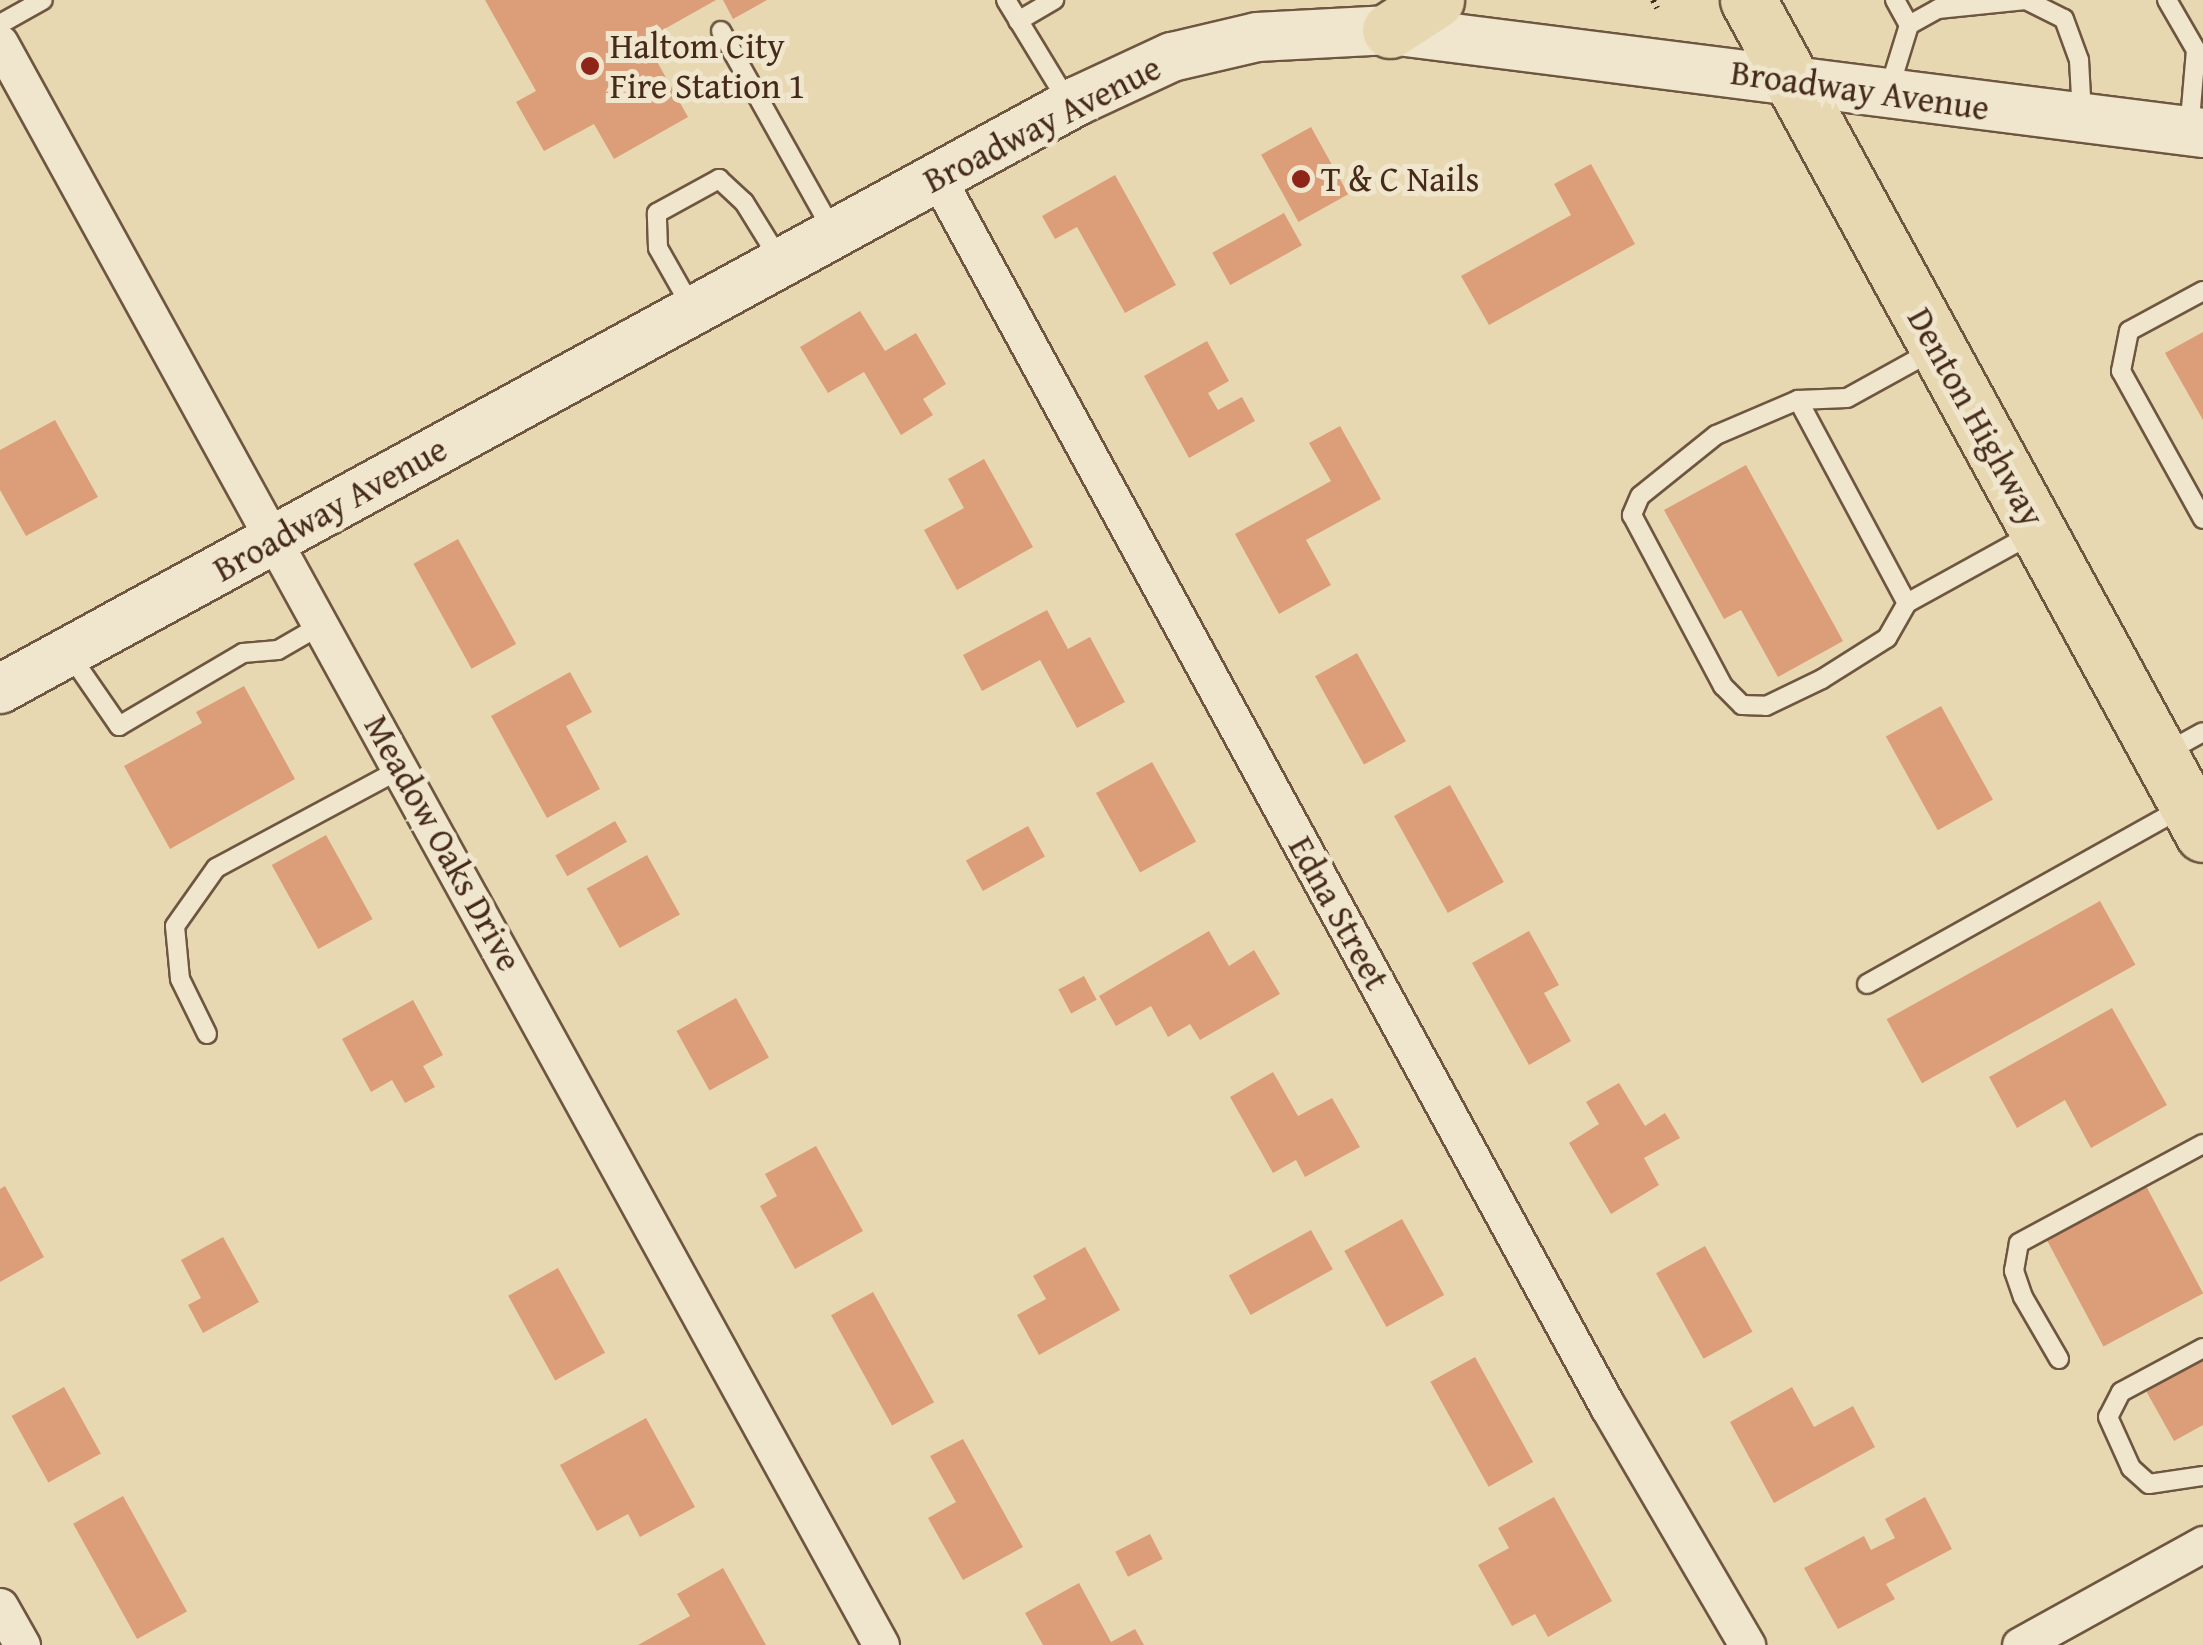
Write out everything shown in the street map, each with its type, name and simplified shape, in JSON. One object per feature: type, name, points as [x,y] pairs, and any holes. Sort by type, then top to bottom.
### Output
[{"type":"main road","points":[[1390,30],[1436,0]]},
{"type":"main road","name":"Denton Highway","points":[[1748,0],[2038,530],[2182,743],[2195,819]]},
{"type":"main road","name":"Broadway Avenue","points":[[0,689],[1070,104],[1172,57],[1218,46],[1390,30],[2196,132]]},
{"type":"street","name":"Meadow Oaks Drive","points":[[0,43],[276,538],[881,1645]]},
{"type":"street","name":"Edna Street","points":[[937,176],[1608,1407],[1747,1645]]},
{"type":"street","points":[[2020,1645],[2203,1544]]},
{"type":"street","points":[[0,1606],[22,1645]]},
{"type":"lane","points":[[0,24],[44,0]]},
{"type":"lane","points":[[1006,0],[1070,104]]},
{"type":"lane","points":[[1018,20],[1054,0]]},
{"type":"lane","points":[[1895,0],[1909,25]]},
{"type":"lane","points":[[1888,94],[1909,25],[1938,9],[2026,0],[2064,19],[2079,60],[2082,120]]},
{"type":"lane","points":[[2167,0],[2199,50],[2196,132]]},
{"type":"lane","points":[[720,31],[834,233]]},
{"type":"lane","points":[[693,310],[658,248],[657,213],[718,179],[744,202],[782,262]]},
{"type":"lane","points":[[2203,291],[2129,332],[2121,371],[2203,519]]},
{"type":"lane","points":[[1938,348],[1847,398],[1798,400],[1716,435],[1653,480],[1632,515],[1723,686],[1742,705],[1766,706],[1887,638],[1907,603],[2038,530]]},
{"type":"lane","points":[[1798,400],[1907,603]]},
{"type":"lane","points":[[68,652],[119,726],[244,653],[278,650],[323,624]]},
{"type":"lane","points":[[207,1034],[180,979],[175,926],[216,868],[402,768]]},
{"type":"lane","points":[[1868,984],[2195,819]]},
{"type":"lane","points":[[2060,1359],[2023,1298],[2014,1271],[2019,1243],[2203,1144]]},
{"type":"lane","points":[[2201,1473],[2149,1484],[2131,1468],[2108,1418],[2121,1392],[2203,1348]]},
{"type":"building","name":"Haltom City Fire Station 1","points":[[485,0],[716,0],[645,40],[688,117],[614,159],[594,124],[544,151],[516,102],[536,91]]},
{"type":"building","name":"Haltom City Fire Station 1","points":[[723,0],[767,0],[733,19]]},
{"type":"building","points":[[1311,127],[1348,194],[1298,222],[1261,155]]},
{"type":"building","points":[[1591,164],[1635,244],[1489,325],[1461,276],[1571,215],[1554,184]]},
{"type":"building","points":[[1115,175],[1176,285],[1125,313],[1077,227],[1055,239],[1042,216]]},
{"type":"building","points":[[1284,213],[1302,245],[1230,285],[1212,253]]},
{"type":"building","points":[[860,311],[885,351],[916,333],[946,384],[923,399],[933,415],[901,435],[864,372],[828,393],[800,347]]},
{"type":"building","points":[[2203,332],[2203,420],[2165,353]]},
{"type":"building","points":[[1207,341],[1229,381],[1208,393],[1218,410],[1242,397],[1255,421],[1189,458],[1144,376]]},
{"type":"building","points":[[55,420],[98,497],[26,536],[0,490],[0,450]]},
{"type":"building","points":[[1340,426],[1381,499],[1306,540],[1331,585],[1279,614],[1235,534],[1331,481],[1309,443]]},
{"type":"building","points":[[984,459],[1033,547],[957,590],[924,530],[964,508],[948,479]]},
{"type":"building","points":[[1746,465],[1843,641],[1778,677],[1741,610],[1724,619],[1664,510]]},
{"type":"building","points":[[458,539],[516,644],[472,669],[413,564]]},
{"type":"building","points":[[1047,610],[1068,649],[1090,637],[1125,702],[1077,728],[1040,660],[982,691],[963,655]]},
{"type":"building","points":[[1357,653],[1406,741],[1364,765],[1315,676]]},
{"type":"building","points":[[570,672],[592,712],[566,726],[600,789],[547,818],[491,716]]},
{"type":"building","points":[[244,686],[295,779],[170,849],[124,766],[202,723],[196,712]]},
{"type":"building","points":[[1941,706],[1993,800],[1938,830],[1886,737]]},
{"type":"building","points":[[1152,762],[1196,842],[1140,873],[1096,793]]},
{"type":"building","points":[[1450,785],[1504,882],[1448,913],[1394,816]]},
{"type":"building","points":[[615,821],[627,842],[567,876],[555,856]]},
{"type":"building","points":[[1028,826],[1045,857],[983,891],[966,860]]},
{"type":"building","points":[[326,835],[373,919],[318,949],[272,865]]},
{"type":"building","points":[[647,855],[680,914],[620,948],[587,888]]},
{"type":"building","points":[[2100,901],[2135,965],[1922,1083],[1887,1019]]},
{"type":"building","points":[[1209,931],[1229,966],[1254,950],[1280,994],[1200,1040],[1190,1024],[1168,1037],[1151,1006],[1116,1026],[1099,996]]},
{"type":"building","points":[[1529,931],[1559,985],[1544,993],[1571,1041],[1529,1065],[1472,963]]},
{"type":"building","points":[[1084,976],[1097,1000],[1071,1013],[1058,990]]},
{"type":"building","points":[[736,998],[769,1057],[709,1090],[677,1031]]},
{"type":"building","points":[[413,1000],[443,1055],[423,1066],[435,1087],[405,1103],[392,1080],[371,1092],[342,1039]]},
{"type":"building","points":[[2112,1008],[2167,1105],[2091,1148],[2065,1100],[2017,1128],[1989,1077]]},
{"type":"building","points":[[1273,1072],[1298,1116],[1332,1098],[1360,1147],[1305,1177],[1296,1160],[1273,1173],[1230,1097]]},
{"type":"building","points":[[1619,1083],[1645,1126],[1665,1113],[1680,1138],[1644,1158],[1659,1185],[1611,1214],[1569,1143],[1599,1124],[1586,1102]]},
{"type":"building","points":[[816,1146],[863,1231],[795,1269],[760,1206],[777,1196],[765,1174]]},
{"type":"building","points":[[2145,1184],[2203,1294],[2103,1347],[2045,1237]]},
{"type":"building","points":[[5,1186],[44,1257],[0,1282],[0,1189]]},
{"type":"building","points":[[1402,1219],[1444,1295],[1386,1327],[1344,1251]]},
{"type":"building","points":[[1311,1230],[1333,1269],[1251,1315],[1229,1276]]},
{"type":"building","points":[[223,1237],[259,1302],[203,1333],[188,1305],[201,1298],[181,1260]]},
{"type":"building","points":[[1705,1246],[1753,1332],[1704,1359],[1656,1273]]},
{"type":"building","points":[[1085,1247],[1120,1310],[1039,1355],[1017,1315],[1046,1299],[1033,1276]]},
{"type":"building","points":[[558,1268],[605,1353],[555,1380],[508,1296]]},
{"type":"building","points":[[873,1292],[934,1402],[892,1425],[831,1315]]},
{"type":"building","points":[[1475,1357],[1533,1462],[1489,1487],[1430,1382]]},
{"type":"building","points":[[2203,1357],[2203,1425],[2174,1441],[2145,1389]]},
{"type":"building","points":[[64,1387],[101,1453],[48,1483],[12,1416]]},
{"type":"building","points":[[1792,1387],[1814,1427],[1853,1406],[1875,1447],[1774,1503],[1730,1422]]},
{"type":"building","points":[[646,1418],[695,1507],[640,1537],[628,1514],[597,1531],[560,1465]]},
{"type":"building","points":[[963,1439],[1023,1547],[963,1580],[928,1518],[956,1502],[930,1456]]},
{"type":"building","points":[[123,1496],[187,1611],[137,1639],[73,1524]]},
{"type":"building","points":[[1554,1497],[1612,1601],[1548,1637],[1535,1614],[1512,1626],[1478,1565],[1509,1548],[1498,1528]]},
{"type":"building","points":[[1925,1497],[1952,1549],[1886,1584],[1895,1599],[1838,1629],[1804,1568],[1864,1536],[1871,1550],[1895,1538],[1885,1519]]},
{"type":"building","points":[[1150,1534],[1163,1559],[1128,1577],[1115,1552]]},
{"type":"building","points":[[723,1568],[766,1645],[638,1645],[690,1616],[677,1594]]},
{"type":"building","points":[[1079,1583],[1111,1642],[1135,1629],[1144,1645],[1043,1645],[1025,1613]]},
{"type":"place","name":"Haltom City Fire Station 1","points":[[590,66]]},
{"type":"place","name":"T & C Nails","points":[[1301,179]]}]
